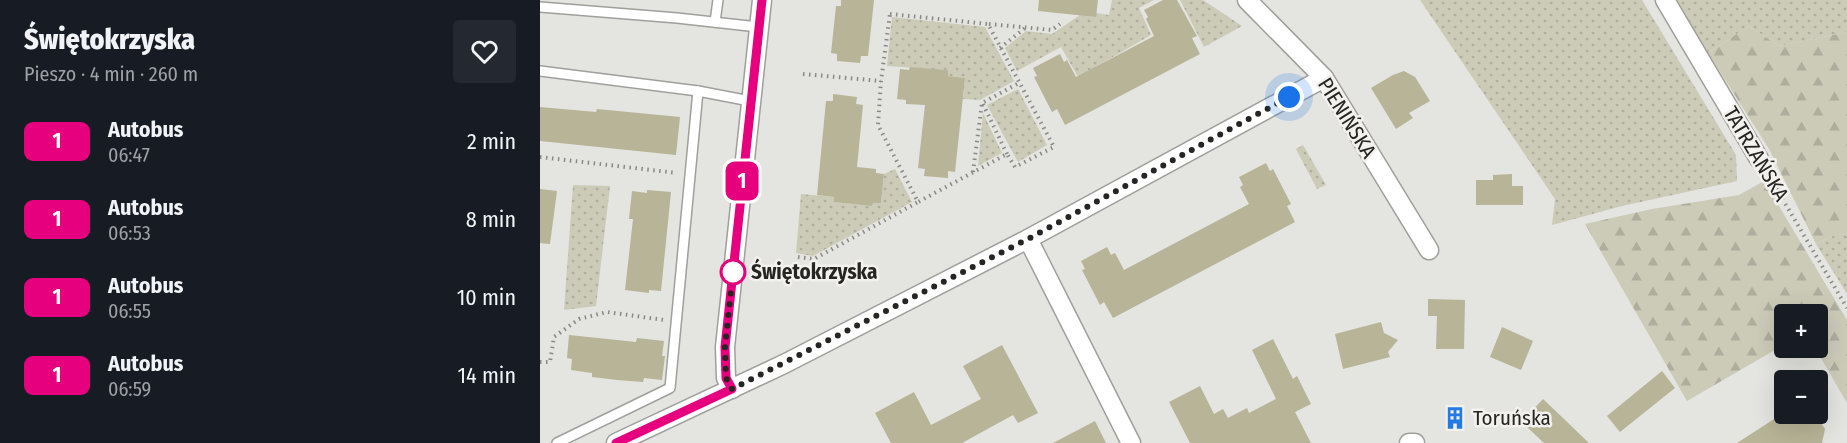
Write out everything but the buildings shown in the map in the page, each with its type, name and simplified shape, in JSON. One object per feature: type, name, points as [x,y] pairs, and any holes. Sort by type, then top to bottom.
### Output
[{"type":"street","points":[[732,389],[726,378],[725,347],[762,0]]},
{"type":"street","name":"PIENIŃSKA","points":[[1247,0],[1324,78],[1428,250]]},
{"type":"street","name":"TATRZAŃSKA","points":[[1665,0],[1759,159]]},
{"type":"street","points":[[616,443],[732,389],[1028,239],[1324,78]]},
{"type":"street","points":[[1028,239],[1131,443]]},
{"type":"street","points":[[1409,443],[1415,443]]},
{"type":"lane","points":[[715,22],[718,0]]},
{"type":"lane","points":[[540,8],[758,27]]},
{"type":"lane","points":[[540,71],[698,91],[750,100]]},
{"type":"lane","points":[[557,443],[670,388],[698,91]]},
{"type":"path","points":[[918,202],[878,125],[890,14],[1052,30],[1060,24]]},
{"type":"path","points":[[982,103],[1015,167],[1054,147],[988,24]]},
{"type":"path","points":[[1000,48],[1025,28]]},
{"type":"path","points":[[803,74],[881,81]]},
{"type":"path","points":[[982,103],[1019,83]]},
{"type":"path","points":[[974,172],[982,103]]},
{"type":"path","points":[[798,257],[814,259],[1007,154]]},
{"type":"path","points":[[540,157],[690,174]]},
{"type":"path","name":"TATRZAŃSKA","points":[[1759,159],[1847,308]]},
{"type":"path","points":[[540,362],[550,362],[554,337],[579,319],[607,312],[676,322]]},
{"type":"green space","points":[[1112,0],[1154,0],[1139,8],[1151,35],[1078,77],[1061,47],[1017,71],[1005,48],[1026,31],[1052,34],[1080,15],[1096,17],[1096,13],[1109,15]]},
{"type":"green space","points":[[1180,0],[1203,0],[1242,26],[1204,47]]},
{"type":"green space","points":[[1420,0],[1642,0],[1736,155],[1737,181],[1622,206],[1552,225],[1555,199]]},
{"type":"green space","points":[[1677,0],[1847,0],[1847,32],[1779,46],[1749,26],[1708,53]]},
{"type":"green space","points":[[892,17],[985,27],[1014,81],[980,100],[963,99],[965,78],[948,76],[948,70],[887,66]]},
{"type":"green space","points":[[1749,26],[1779,46],[1847,32],[1847,235],[1837,234],[1816,244],[1769,149],[1708,53]]},
{"type":"green space","points":[[1018,89],[1047,145],[1018,162],[987,105]]},
{"type":"green space","points":[[983,113],[1002,153],[978,166]]},
{"type":"green space","points":[[1303,145],[1326,185],[1317,189],[1296,149]]},
{"type":"green space","points":[[895,169],[912,202],[813,256],[796,253],[801,194],[834,197],[834,202],[872,206],[873,203],[881,203],[884,174]]},
{"type":"green space","points":[[1764,181],[1847,320],[1847,403],[1821,358],[1828,358],[1828,304],[1774,304],[1774,350],[1687,401],[1585,224],[1652,209],[1739,195]]},
{"type":"green space","points":[[573,185],[610,186],[596,306],[564,310]]},
{"type":"green space","points":[[1837,234],[1847,235],[1847,294],[1816,244]]},
{"type":"bus line","name":"1","points":[[616,443],[732,389],[726,378],[725,347],[762,0]]},
{"type":"place","name":"Świętokrzyska","points":[[733,272]]},
{"type":"place","name":"Toruńska","points":[[1455,418]]},
{"type":"route","points":[[733,272],[725,347],[726,378],[732,389],[1028,239],[1289,97]]}]
